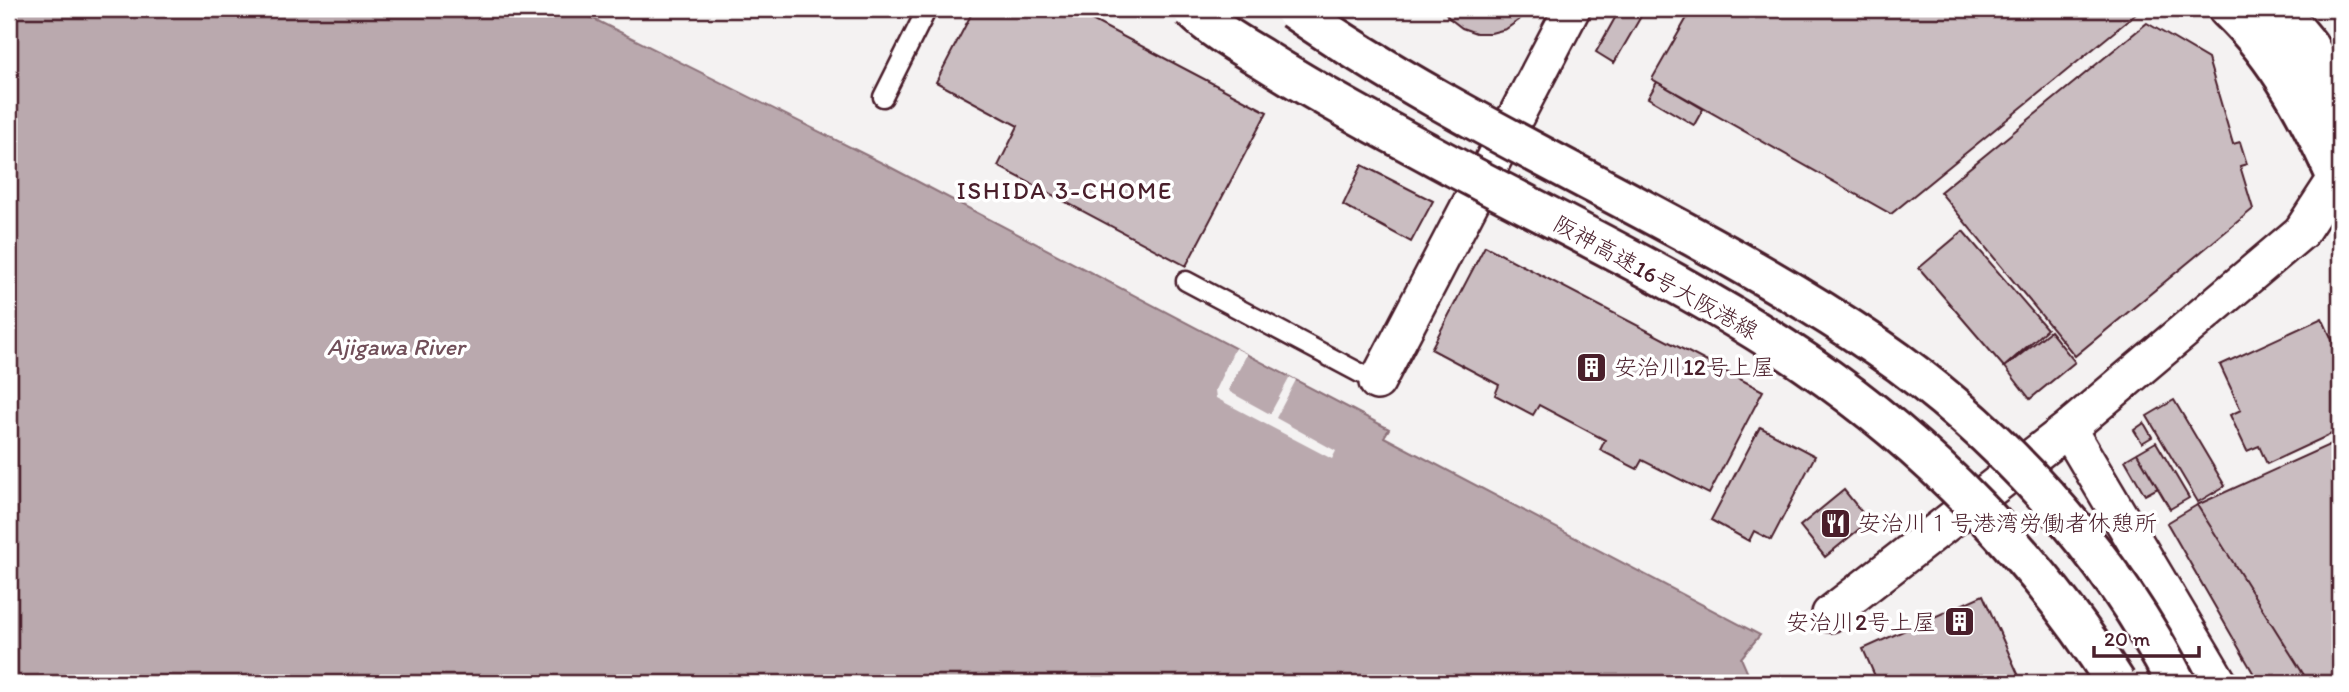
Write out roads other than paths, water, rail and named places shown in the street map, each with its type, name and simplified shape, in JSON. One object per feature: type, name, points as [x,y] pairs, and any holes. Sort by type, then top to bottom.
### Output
[{"type":"main road","name":"阪神高速16号大阪港線","points":[[1192,9],[1207,24],[1285,73],[1376,125],[1707,301],[1807,363],[1884,422],[1945,475],[2042,581],[2100,657],[2116,683]]},
{"type":"main road","points":[[1293,9],[1365,58],[1706,244],[1880,349],[1945,399],[1990,440],[2023,471],[2070,523],[2122,592],[2162,655],[2176,683]]},
{"type":"main road","points":[[2228,9],[2294,90],[2339,178]]},
{"type":"main road","points":[[2278,9],[2308,45],[2340,104]]},
{"type":"street","points":[[1377,382],[1572,9]]},
{"type":"street","points":[[1830,614],[2068,429],[2301,232],[2339,178]]},
{"type":"street","points":[[2068,429],[2219,683]]},
{"type":"lane","points":[[883,97],[927,9]]},
{"type":"lane","points":[[1186,281],[1377,382]]},
{"type":"water","name":"Ajigawa River","points":[[9,9],[536,9],[553,18],[588,16],[888,166],[1389,429],[1384,437],[1760,635],[1741,658],[1752,683],[9,683]]},
{"type":"place","name":"安治川12号上屋","points":[[1591,367]]},
{"type":"place","name":"安治川１号港湾労働者休憩所","points":[[1835,523]]},
{"type":"place","name":"安治川2号上屋","points":[[1959,622]]},
{"type":"district","name":"ISHIDA 3-CHOME","points":[[1065,191]]}]
